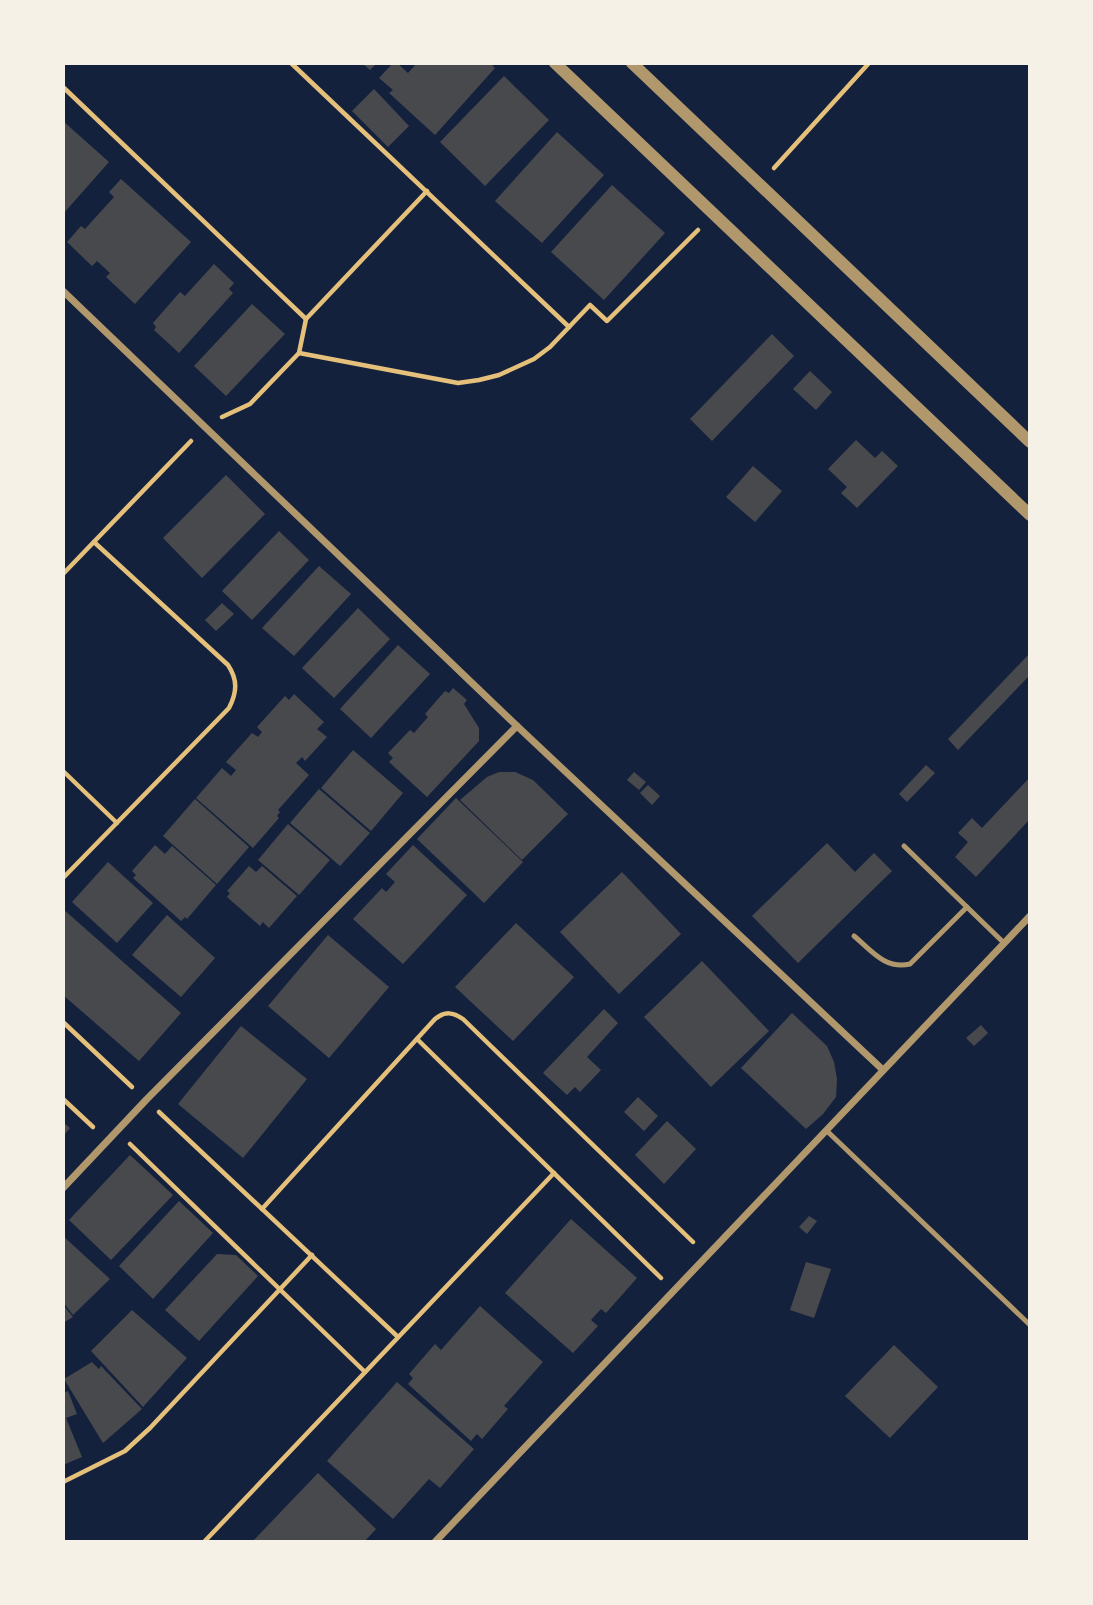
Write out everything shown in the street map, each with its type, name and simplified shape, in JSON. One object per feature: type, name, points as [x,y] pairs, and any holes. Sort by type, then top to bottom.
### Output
[{"type":"street","points":[[555,63],[1030,515]]},
{"type":"street","points":[[632,63],[1030,442]]},
{"type":"street","points":[[63,291],[517,726],[883,1070]]},
{"type":"street","points":[[63,1188],[146,1100],[517,726]]},
{"type":"street","points":[[435,1542],[1030,916]]},
{"type":"lane","points":[[904,846],[1004,943]]},
{"type":"lane","points":[[854,936],[888,964],[898,967],[910,964],[968,907]]},
{"type":"lane","points":[[827,1131],[1030,1325]]},
{"type":"path","points":[[292,63],[569,327]]},
{"type":"path","points":[[760,185],[869,63]]},
{"type":"path","points":[[63,87],[306,319]]},
{"type":"path","points":[[63,574],[205,426],[250,404],[299,353],[306,319],[427,191]]},
{"type":"path","points":[[299,353],[458,383],[499,375],[518,368],[550,347],[590,305],[607,321],[713,214]]},
{"type":"path","points":[[63,878],[229,708],[235,697],[234,673],[228,665],[94,542]]},
{"type":"path","points":[[63,771],[117,823]]},
{"type":"path","points":[[262,1209],[441,1014],[457,1014],[708,1256]]},
{"type":"path","points":[[63,1022],[398,1337]]},
{"type":"path","points":[[417,1039],[674,1291]]},
{"type":"path","points":[[63,1099],[107,1141]]},
{"type":"path","points":[[117,1131],[365,1372]]},
{"type":"path","points":[[204,1542],[554,1173]]},
{"type":"path","points":[[63,1482],[125,1451],[150,1428],[312,1255]]},
{"type":"building","points":[[362,63],[377,63],[370,70]]},
{"type":"building","points":[[393,63],[397,63],[408,73],[417,63],[490,63],[495,68],[435,135],[389,93],[393,90],[379,78]]},
{"type":"building","points":[[504,76],[549,120],[485,186],[440,142]]},
{"type":"building","points":[[374,89],[409,126],[388,147],[352,111]]},
{"type":"building","points":[[63,121],[109,162],[63,214]]},
{"type":"building","points":[[557,132],[604,175],[542,243],[495,201]]},
{"type":"building","points":[[121,179],[191,242],[135,304],[106,277],[110,273],[97,261],[92,266],[67,242],[81,226],[85,229],[114,197],[109,192]]},
{"type":"building","points":[[612,185],[665,233],[604,300],[551,252]]},
{"type":"building","points":[[214,264],[234,283],[229,289],[233,293],[179,353],[154,330],[156,327],[153,323],[180,292],[185,296]]},
{"type":"building","points":[[252,304],[285,334],[226,396],[194,366]]},
{"type":"building","points":[[772,334],[794,356],[712,441],[690,419]]},
{"type":"building","points":[[810,371],[832,392],[816,410],[793,389]]},
{"type":"building","points":[[856,440],[875,458],[882,451],[898,466],[857,508],[841,493],[847,487],[828,469]]},
{"type":"building","points":[[753,466],[782,491],[755,522],[726,497]]},
{"type":"building","points":[[226,475],[265,514],[202,578],[163,538]]},
{"type":"building","points":[[279,531],[309,560],[252,620],[222,591]]},
{"type":"building","points":[[319,566],[351,594],[294,656],[262,628]]},
{"type":"building","points":[[222,603],[234,614],[216,631],[205,620]]},
{"type":"building","points":[[358,608],[390,639],[334,698],[302,668]]},
{"type":"building","points":[[398,645],[430,674],[371,738],[340,709]]},
{"type":"building","points":[[1030,653],[1030,675],[958,750],[948,739]]},
{"type":"building","points":[[453,688],[467,700],[464,704],[479,728],[479,741],[427,797],[389,762],[393,758],[388,753],[410,730],[414,733],[428,717],[425,714],[445,691],[449,693]]},
{"type":"building","points":[[294,694],[324,722],[317,729],[327,737],[305,761],[302,757],[296,763],[309,775],[278,810],[279,818],[253,848],[196,798],[222,768],[231,776],[236,770],[226,762],[252,733],[258,737],[262,732],[257,727],[285,696],[289,700]]},
{"type":"building","points":[[353,750],[403,793],[371,831],[321,788]]},
{"type":"building","points":[[926,765],[935,773],[907,802],[899,794]]},
{"type":"building","points":[[499,772],[515,772],[533,780],[568,814],[522,860],[460,800],[487,777]]},
{"type":"building","points":[[634,772],[646,782],[639,790],[627,780]]},
{"type":"building","points":[[1030,777],[1030,819],[976,877],[955,857],[968,842],[958,833],[972,818],[982,828]]},
{"type":"building","points":[[648,785],[660,796],[652,805],[640,793]]},
{"type":"building","points":[[319,789],[370,833],[340,866],[290,823]]},
{"type":"building","points":[[456,798],[523,862],[484,903],[417,839]]},
{"type":"building","points":[[195,799],[249,847],[217,884],[163,836]]},
{"type":"building","points":[[288,824],[330,860],[299,895],[258,860]]},
{"type":"building","points":[[827,843],[855,872],[874,853],[892,871],[798,963],[752,916]]},
{"type":"building","points":[[155,845],[165,854],[172,846],[216,885],[187,919],[185,917],[181,921],[133,878],[136,875],[132,871]]},
{"type":"building","points":[[413,845],[467,895],[403,964],[353,919],[382,888],[386,892],[395,882],[386,874]]},
{"type":"building","points":[[108,862],[153,903],[117,943],[72,902]]},
{"type":"building","points":[[249,866],[256,872],[262,866],[297,896],[269,928],[263,922],[260,926],[227,897],[230,893],[227,891]]},
{"type":"building","points":[[622,872],[681,934],[619,994],[560,932]]},
{"type":"building","points":[[63,909],[181,1013],[139,1061],[63,995]]},
{"type":"building","points":[[167,915],[215,958],[181,997],[132,955]]},
{"type":"building","points":[[516,923],[574,977],[513,1041],[455,987]]},
{"type":"building","points":[[328,935],[389,987],[329,1058],[268,1006]]},
{"type":"building","points":[[702,961],[769,1031],[711,1087],[644,1017]]},
{"type":"building","points":[[604,1009],[618,1023],[587,1057],[601,1070],[580,1092],[575,1087],[567,1095],[543,1073]]},
{"type":"building","points":[[792,1013],[827,1046],[837,1079],[836,1097],[823,1114],[806,1129],[741,1068]]},
{"type":"building","points":[[981,1025],[988,1033],[974,1046],[966,1038]]},
{"type":"building","points":[[241,1026],[307,1079],[243,1158],[178,1104]]},
{"type":"building","points":[[638,1097],[658,1116],[644,1131],[624,1112]]},
{"type":"building","points":[[667,1121],[696,1149],[664,1184],[635,1155]]},
{"type":"building","points":[[63,1122],[70,1128],[63,1136]]},
{"type":"building","points":[[130,1155],[173,1195],[111,1260],[69,1220]]},
{"type":"building","points":[[179,1201],[213,1233],[153,1299],[119,1266]]},
{"type":"building","points":[[809,1216],[817,1221],[807,1234],[799,1227]]},
{"type":"building","points":[[571,1219],[637,1278],[606,1313],[601,1309],[591,1320],[598,1326],[573,1353],[505,1293]]},
{"type":"building","points":[[63,1236],[110,1279],[73,1315],[63,1302]]},
{"type":"building","points":[[217,1254],[236,1255],[258,1276],[199,1341],[165,1310]]},
{"type":"building","points":[[806,1262],[831,1269],[814,1318],[790,1310]]},
{"type":"building","points":[[63,1305],[73,1317],[63,1323]]},
{"type":"building","points":[[480,1306],[543,1362],[504,1406],[508,1409],[482,1439],[477,1434],[471,1441],[408,1384],[413,1378],[409,1374],[435,1344],[441,1350]]},
{"type":"building","points":[[132,1310],[187,1358],[143,1407],[91,1351]]},
{"type":"building","points":[[894,1345],[938,1387],[890,1438],[845,1396]]},
{"type":"building","points":[[92,1362],[99,1369],[101,1366],[142,1409],[103,1443],[64,1379]]},
{"type":"building","points":[[397,1382],[474,1449],[440,1488],[429,1479],[393,1519],[327,1461]]},
{"type":"building","points":[[68,1391],[77,1414],[66,1418],[82,1457],[63,1465],[63,1393]]},
{"type":"building","points":[[318,1473],[376,1529],[364,1542],[252,1542]]}]
